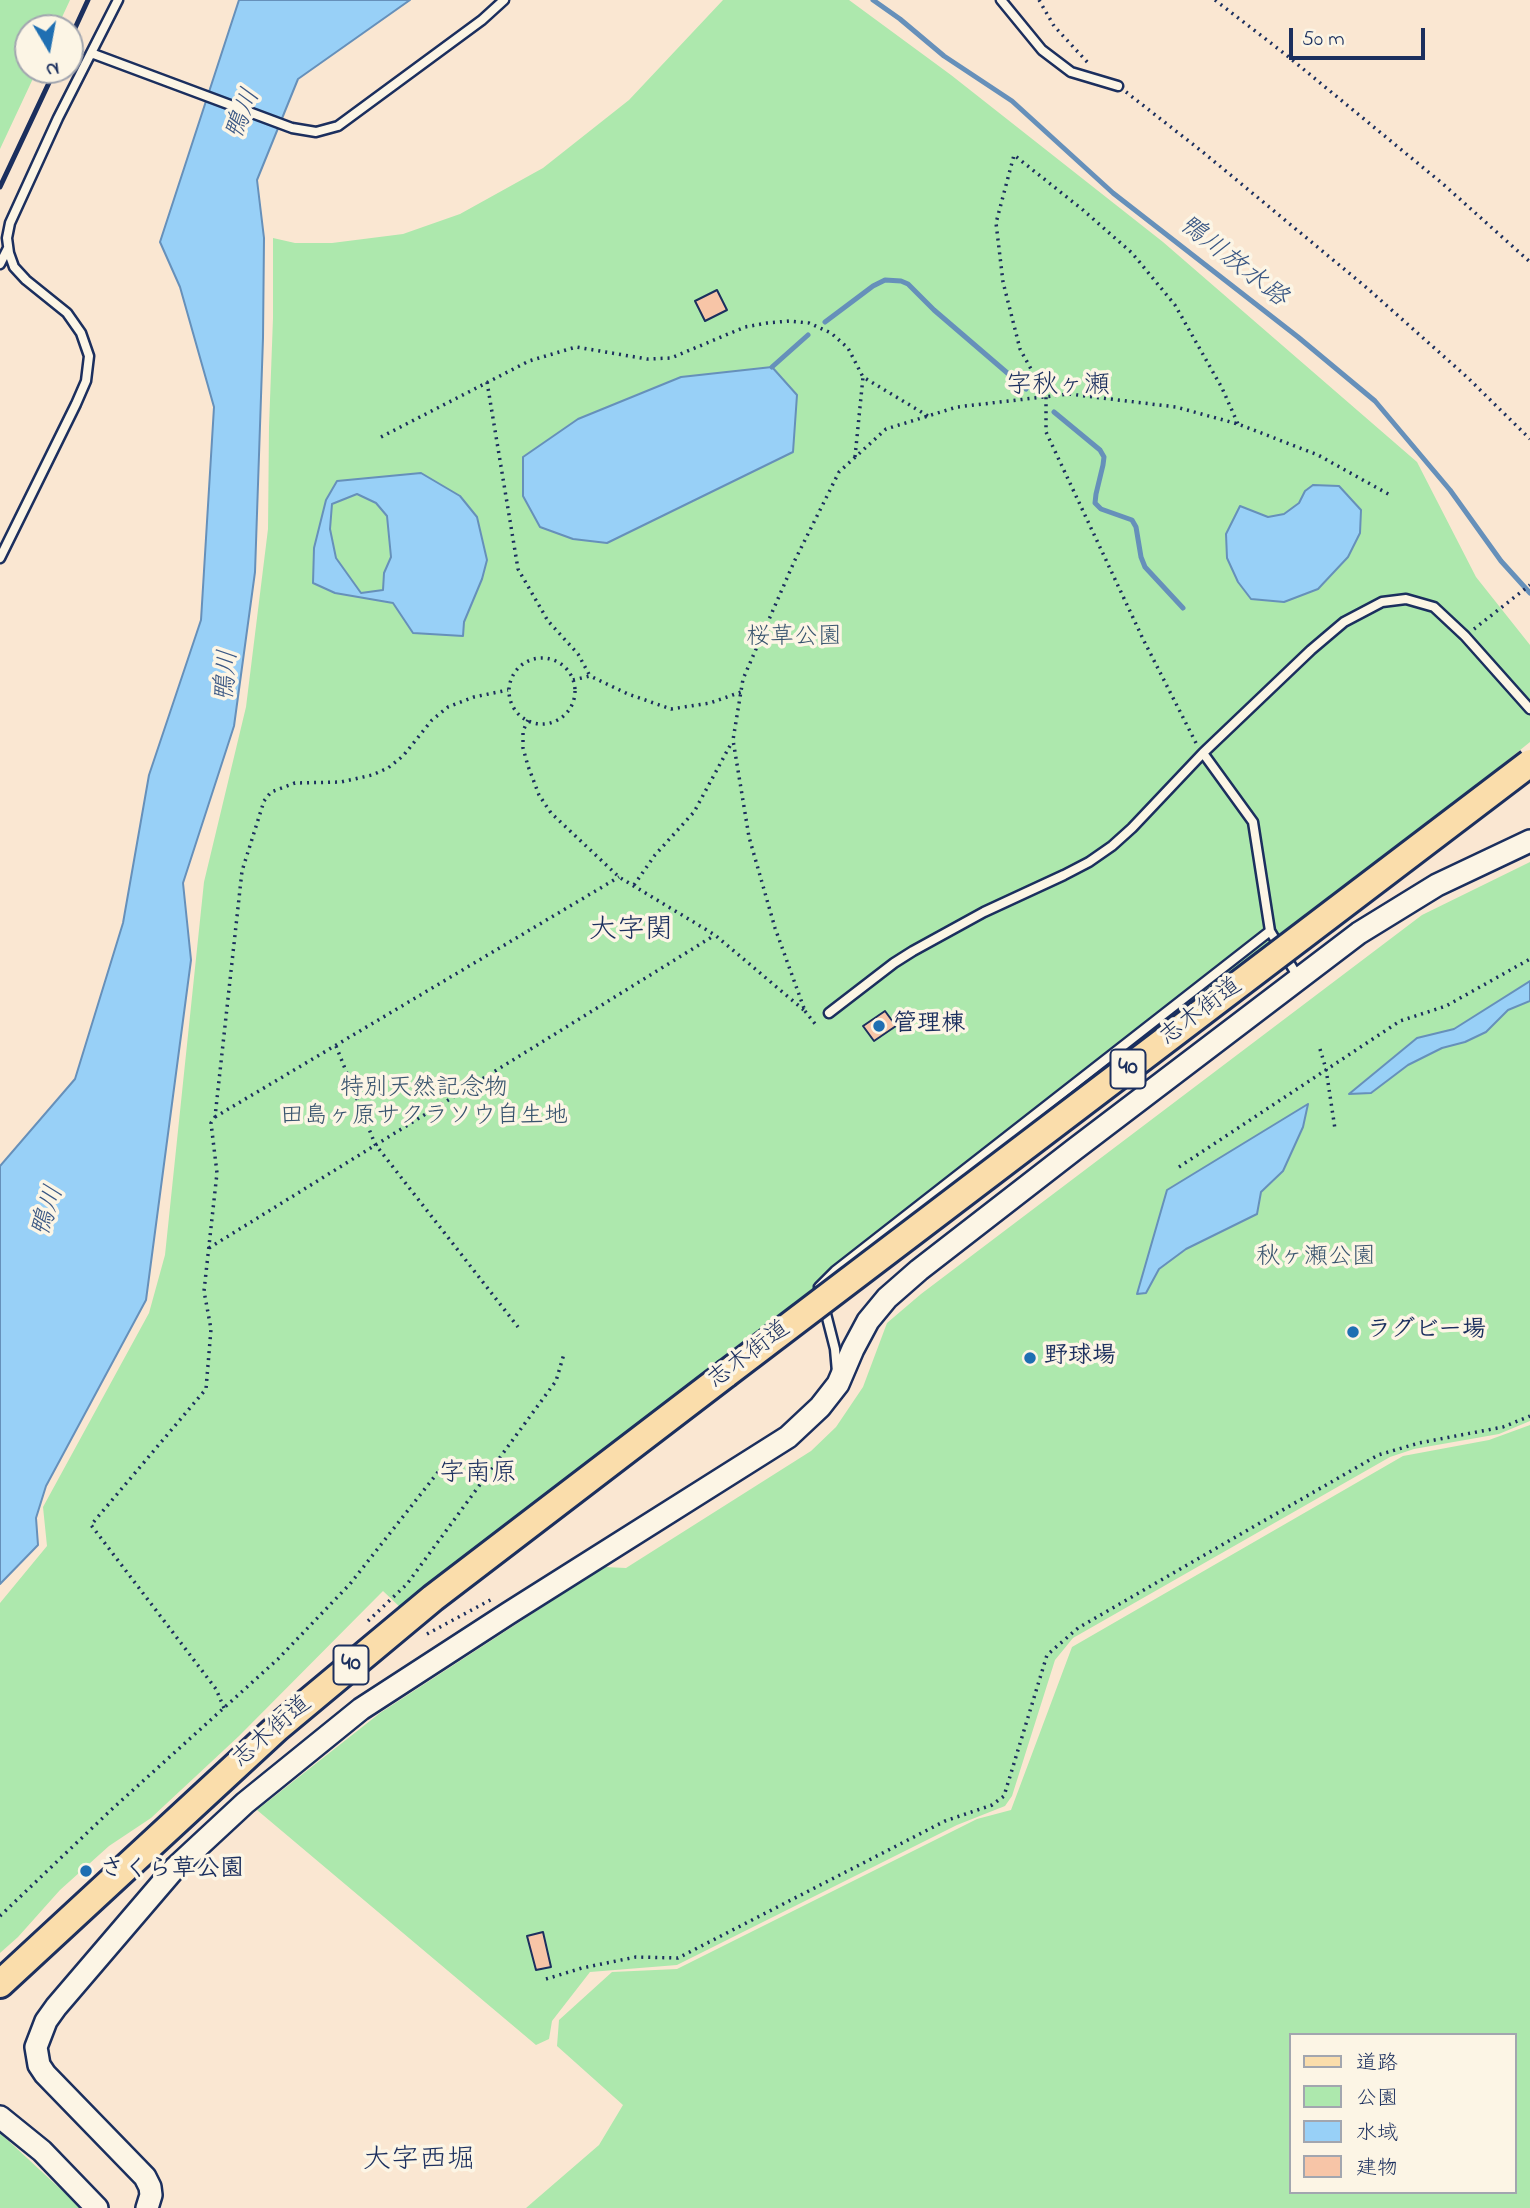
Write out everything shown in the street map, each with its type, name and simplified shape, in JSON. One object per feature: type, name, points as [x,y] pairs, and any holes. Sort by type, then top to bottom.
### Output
[{"type":"main road","name":"志木街道","points":[[0,1984],[186,1810],[297,1711],[433,1598],[1530,762]]},
{"type":"street","points":[[147,2208],[151,2195],[145,2176],[56,2087],[39,2065],[36,2056],[38,2039],[46,2021],[175,1868],[245,1802],[361,1709],[788,1437],[820,1407],[838,1384],[863,1330],[887,1298],[1075,1149],[1299,979],[1383,916],[1437,885],[1530,841]]},
{"type":"street","points":[[0,2117],[42,2151],[97,2208]]},
{"type":"lane","points":[[0,558],[76,404],[86,380],[89,356],[81,333],[67,313],[14,267],[7,238],[10,223],[58,118],[118,0]]},
{"type":"lane","points":[[91,53],[292,128],[316,132],[338,126],[482,20],[504,0]]},
{"type":"lane","points":[[1001,0],[1042,50],[1072,72],[1118,86]]},
{"type":"lane","points":[[0,264],[8,247]]},
{"type":"lane","points":[[829,1013],[913,951],[984,912],[1072,871],[1112,846],[1203,753],[1311,650],[1344,622],[1382,602],[1406,599],[1434,607],[1465,636],[1530,709]]},
{"type":"lane","points":[[1203,753],[1253,821],[1270,931],[1299,979]]},
{"type":"lane","points":[[838,1384],[835,1349],[819,1287],[835,1271],[1270,931]]},
{"type":"path","points":[[1039,0],[1054,26],[1084,60],[1215,162],[1367,288],[1468,378],[1530,439]]},
{"type":"path","points":[[1215,0],[1422,167],[1530,262]]},
{"type":"path","points":[[1203,753],[1191,737],[1167,688],[1046,432],[1046,396],[1020,349],[1003,282],[996,223],[1014,155],[1132,253],[1175,305],[1222,388],[1238,424]]},
{"type":"path","points":[[381,437],[529,361],[576,348],[647,359],[671,358],[745,327],[789,321],[809,323],[831,333],[848,348],[863,377],[928,416]]},
{"type":"path","points":[[855,458],[863,377]]},
{"type":"path","points":[[487,382],[518,569],[548,621],[578,654],[590,676],[628,694],[671,709],[710,703],[741,692]]},
{"type":"path","points":[[805,1011],[775,928],[749,837],[733,740],[743,679],[794,562],[839,472],[886,429],[957,407],[1069,394],[1176,407],[1238,424],[1318,455],[1390,495]]},
{"type":"path","points":[[1465,636],[1530,585]]},
{"type":"path","points":[[549,658],[561,663],[570,673],[575,685],[575,698],[560,719],[548,724],[534,723],[522,718],[513,709],[508,690],[514,671],[524,662],[549,658]]},
{"type":"path","points":[[573,680],[590,676]]},
{"type":"path","points":[[224,1708],[216,1689],[91,1525],[206,1389],[211,1329],[204,1291],[217,1173],[211,1123],[215,1116],[242,872],[264,801],[271,792],[295,783],[341,782],[372,775],[388,768],[403,756],[432,720],[448,707],[474,697],[508,690]]},
{"type":"path","points":[[528,720],[523,731],[523,748],[539,795],[551,813],[619,877],[715,935],[805,1011],[816,1025]]},
{"type":"path","points":[[633,885],[655,855],[694,812],[733,740]]},
{"type":"path","points":[[215,1116],[619,877]]},
{"type":"path","points":[[209,1248],[715,935]]},
{"type":"path","points":[[1180,1167],[1400,1021],[1446,1006],[1530,959]]},
{"type":"path","points":[[336,1046],[375,1144],[518,1327]]},
{"type":"path","points":[[1320,1049],[1326,1069],[1335,1129]]},
{"type":"path","points":[[368,1621],[407,1584],[556,1381],[564,1354]]},
{"type":"path","points":[[546,1979],[582,1968],[636,1957],[678,1958],[945,1821],[992,1805],[1004,1796],[1047,1656],[1077,1629],[1378,1455],[1419,1443],[1503,1427],[1530,1416]]},
{"type":"path","points":[[0,1916],[111,1810],[278,1659],[350,1584],[446,1462]]},
{"type":"green space","points":[[0,0],[70,0],[64,14],[14,14],[14,84],[30,84],[0,149]]},
{"type":"green space","name":"桜草公園","points":[[723,0],[849,0],[951,75],[1163,242],[1417,462],[1476,577],[1530,645],[1530,742],[1347,890],[402,1609],[383,1591],[239,1736],[151,1818],[109,1846],[60,1890],[0,1953],[0,1603],[47,1546],[43,1507],[149,1313],[165,1255],[204,882],[246,707],[268,529],[273,238],[295,243],[332,243],[403,234],[460,214],[543,168],[629,100]]},
{"type":"green space","name":"秋ヶ瀬公園","points":[[1530,862],[1530,1421],[1499,1434],[1414,1449],[1390,1457],[1073,1638],[1055,1660],[1012,1796],[1005,1806],[957,1825],[677,1965],[590,1972],[552,2021],[549,2039],[536,2045],[257,1810],[380,1713],[604,1567],[626,1568],[811,1451],[836,1427],[863,1387],[887,1323],[921,1294],[1422,915]]},
{"type":"green space","points":[[1530,1425],[1530,2208],[526,2208],[599,2145],[623,2105],[557,2046],[559,2020],[612,1972],[677,1969],[977,1819],[1011,1810],[1072,1647],[1403,1456],[1489,1440]]},
{"type":"green space","points":[[0,2133],[81,2208],[0,2208]]},
{"type":"water","name":"鴨川","points":[[239,0],[410,0],[298,79],[257,180],[264,238],[255,572],[234,726],[183,883],[191,960],[146,1300],[46,1486],[36,1518],[38,1545],[0,1584],[0,1166],[75,1079],[123,923],[149,775],[201,620],[214,407],[180,287],[160,242]]},
{"type":"water","points":[[772,367],[797,395],[793,452],[607,543],[573,539],[540,527],[523,496],[523,457],[578,419],[681,377]]},
{"type":"water","points":[[421,473],[460,496],[477,517],[487,560],[464,622],[463,636],[413,633],[393,603],[335,593],[313,583],[314,548],[326,500],[337,481]],"holes":[[[357,494],[376,503],[387,516],[391,557],[384,573],[383,590],[361,593],[336,558],[330,529],[332,504]]]},
{"type":"water","points":[[1313,485],[1339,486],[1361,510],[1360,533],[1348,557],[1318,589],[1284,602],[1251,599],[1238,582],[1227,558],[1226,534],[1240,506],[1268,517],[1284,514],[1299,503],[1305,491]]},
{"type":"water","points":[[1530,981],[1530,1001],[1508,1010],[1486,1032],[1465,1042],[1442,1048],[1408,1065],[1371,1093],[1349,1094],[1417,1038],[1454,1029]]},
{"type":"water","points":[[1308,1104],[1303,1127],[1283,1171],[1261,1192],[1257,1214],[1186,1249],[1159,1269],[1146,1293],[1137,1294],[1167,1190]]},
{"type":"building","points":[[717,290],[727,310],[705,321],[695,301]]},
{"type":"building","name":"管理棟","points":[[885,1011],[896,1026],[874,1041],[863,1026]]},
{"type":"building","points":[[543,1932],[551,1967],[536,1970],[527,1936]]},
{"type":"waterway","name":"鴨川放水路","points":[[873,0],[944,56],[1012,101],[1113,193],[1298,337],[1375,401],[1450,490],[1501,561],[1530,593]]},
{"type":"waterway","points":[[825,322],[873,286],[885,280],[901,281],[908,284],[934,310],[1026,389]]},
{"type":"waterway","points":[[772,367],[808,335]]},
{"type":"waterway","points":[[1054,412],[1100,450],[1104,457],[1095,503],[1101,509],[1132,520],[1145,567],[1183,608]]},
{"type":"railway","points":[[82,14],[88,0]]},
{"type":"railway","points":[[0,187],[48,84]]},
{"type":"place","name":"管理棟","points":[[879,1026]]},
{"type":"place","name":"ラグビー場","points":[[1353,1332]]},
{"type":"place","name":"野球場","points":[[1030,1358]]},
{"type":"place","name":"さくら草公園","points":[[86,1871]]},
{"type":"district","name":"字秋ヶ瀬","points":[[1058,388]]},
{"type":"district","name":"大字関","points":[[631,932]]},
{"type":"district","name":"字南原","points":[[478,1476]]},
{"type":"district","name":"大字西堀","points":[[419,2162]]},
{"type":"park label","name":"特別天然記念物 田島ヶ原サクラソウ自生地","points":[[424,1104]]}]
